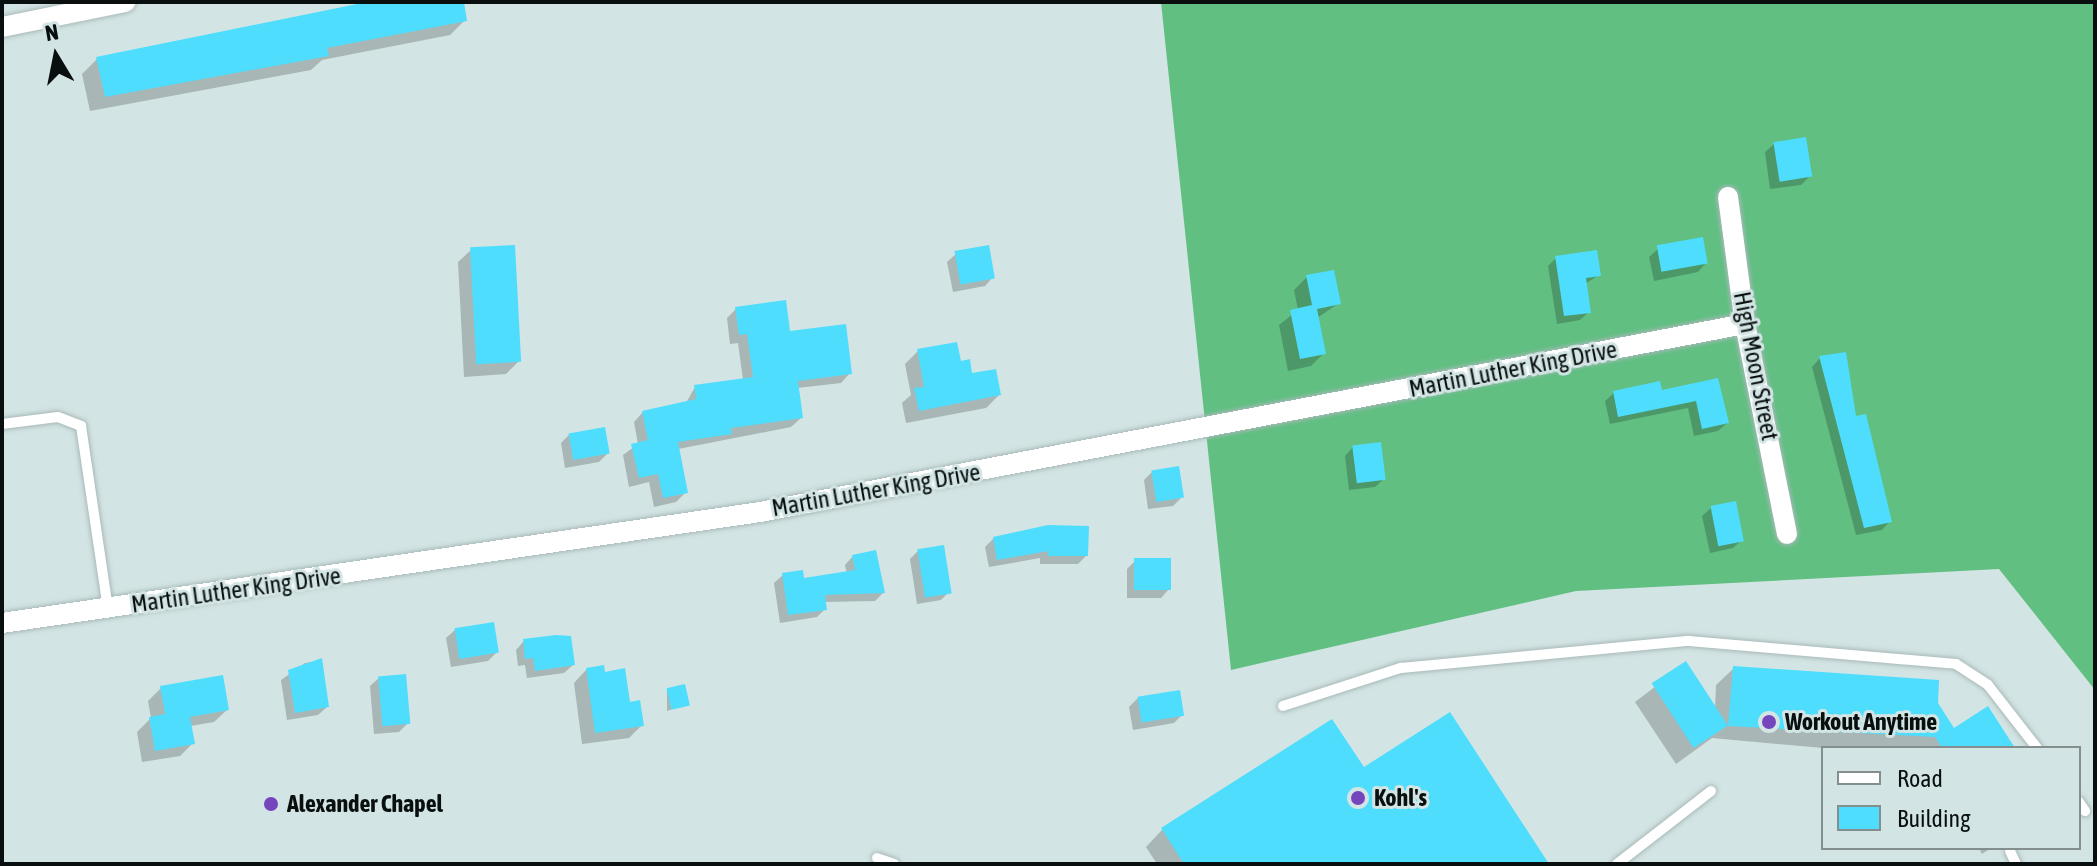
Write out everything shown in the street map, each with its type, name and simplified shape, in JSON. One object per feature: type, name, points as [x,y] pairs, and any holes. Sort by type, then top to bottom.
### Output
[{"type":"street","points":[[2,27],[125,2]]},
{"type":"street","name":"High Moon Street","points":[[1728,197],[1745,324],[1787,534]]},
{"type":"street","name":"Martin Luther King Drive","points":[[2,623],[760,512],[1745,324]]},
{"type":"lane","points":[[2,424],[58,417],[81,426],[108,608]]},
{"type":"lane","points":[[1283,706],[1401,668],[1689,641],[1956,664],[1988,685],[2035,746]]},
{"type":"lane","points":[[1617,864],[1711,791]]},
{"type":"lane","points":[[2010,851],[2016,864]]},
{"type":"lane","points":[[877,858],[894,864]]},
{"type":"green space","points":[[1161,2],[2095,2],[2095,690],[1999,569],[1576,591],[1231,670]]},
{"type":"building","points":[[367,2],[464,2],[467,21],[327,48],[329,56],[105,97],[96,57]]},
{"type":"building","points":[[1806,137],[1812,177],[1780,182],[1773,142]]},
{"type":"building","points":[[1703,237],[1708,264],[1661,272],[1657,245]]},
{"type":"building","points":[[515,245],[521,362],[476,364],[470,247]]},
{"type":"building","points":[[989,245],[995,278],[960,285],[955,251]]},
{"type":"building","points":[[1597,250],[1601,276],[1586,278],[1591,313],[1564,316],[1555,256]]},
{"type":"building","points":[[1334,270],[1341,304],[1317,309],[1326,354],[1300,359],[1290,310],[1312,305],[1306,275]]},
{"type":"building","points":[[786,300],[790,331],[846,324],[852,374],[798,381],[803,418],[731,428],[732,434],[678,442],[688,493],[663,498],[658,474],[639,478],[631,444],[648,440],[642,411],[696,399],[694,385],[753,377],[747,334],[739,335],[735,307]]},
{"type":"building","points":[[957,342],[961,361],[970,359],[972,373],[996,369],[1001,395],[919,411],[914,388],[924,387],[917,349]]},
{"type":"building","points":[[1846,352],[1856,416],[1866,414],[1892,522],[1864,528],[1819,356]]},
{"type":"building","points":[[1718,378],[1729,423],[1702,429],[1696,401],[1618,417],[1613,391],[1660,381],[1662,390]]},
{"type":"building","points":[[605,427],[610,454],[573,460],[569,433]]},
{"type":"building","points":[[1381,442],[1386,480],[1357,483],[1352,446]]},
{"type":"building","points":[[1179,466],[1184,498],[1156,502],[1151,470]]},
{"type":"building","points":[[1736,501],[1744,541],[1718,546],[1710,506]]},
{"type":"building","points":[[1048,525],[1089,526],[1088,556],[1048,556],[1048,551],[997,560],[993,537]]},
{"type":"building","points":[[944,545],[952,593],[925,598],[917,549]]},
{"type":"building","points":[[876,550],[885,593],[825,595],[827,610],[788,615],[782,573],[803,570],[804,578],[855,570],[852,555]]},
{"type":"building","points":[[1134,558],[1171,558],[1171,590],[1134,590]]},
{"type":"building","points":[[494,622],[499,653],[459,659],[454,628]]},
{"type":"building","points":[[571,636],[575,665],[535,671],[533,658],[525,659],[523,639]]},
{"type":"building","points":[[322,658],[329,707],[295,713],[288,670]]},
{"type":"building","points":[[1686,661],[1728,726],[1694,748],[1652,683]]},
{"type":"building","points":[[604,665],[605,672],[625,668],[630,702],[640,700],[644,726],[595,733],[586,668]]},
{"type":"building","points":[[1733,666],[1939,680],[1938,703],[1954,728],[1988,706],[2014,746],[1941,746],[1935,737],[1728,726]]},
{"type":"building","points":[[406,674],[410,724],[382,726],[378,676]]},
{"type":"building","points":[[223,675],[229,710],[190,717],[195,744],[155,751],[149,717],[165,714],[160,686]]},
{"type":"building","points":[[685,684],[690,705],[671,710],[666,688]]},
{"type":"building","points":[[1180,690],[1184,716],[1142,722],[1138,697]]},
{"type":"building","name":"Kohl's","points":[[1450,712],[1549,864],[1184,864],[1161,828],[1332,719],[1364,767]]},
{"type":"place","name":"Workout Anytime","points":[[1769,722]]},
{"type":"place","name":"Kohl's","points":[[1358,798]]},
{"type":"place","name":"Alexander Chapel","points":[[271,804]]}]
